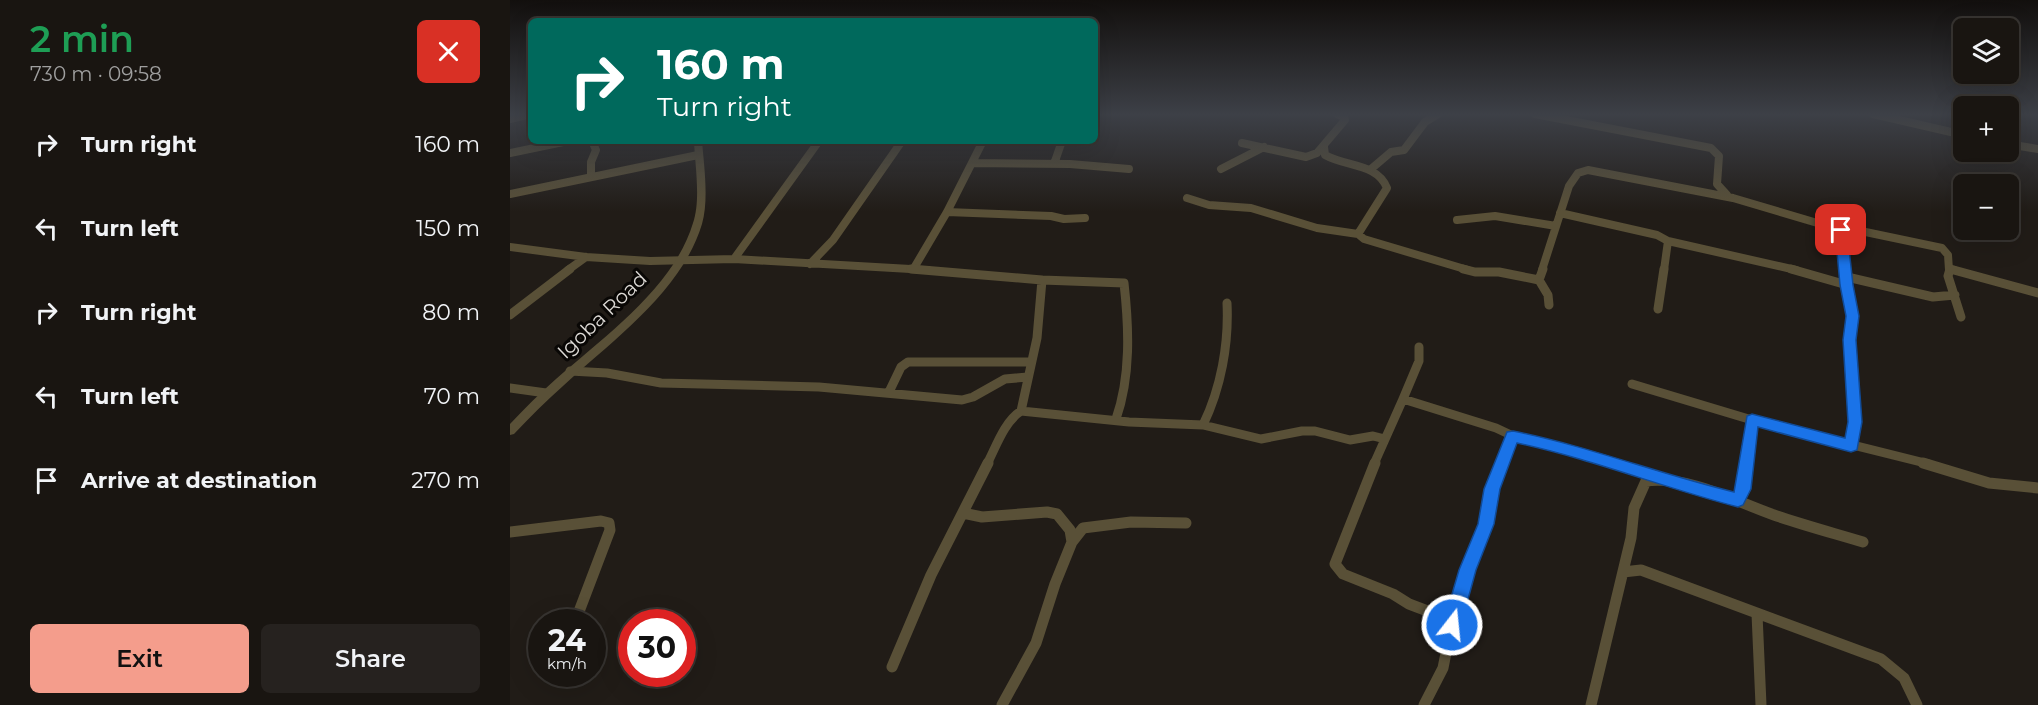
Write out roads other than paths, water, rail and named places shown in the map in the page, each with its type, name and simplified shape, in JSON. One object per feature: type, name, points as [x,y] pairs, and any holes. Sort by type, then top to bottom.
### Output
[{"type":"street","points":[[510,153],[539,147]]},
{"type":"street","points":[[591,177],[595,147]]},
{"type":"street","name":"Igoba Road","points":[[510,431],[546,393],[645,305],[681,260],[698,221],[698,147]]},
{"type":"street","points":[[734,259],[815,147]]},
{"type":"street","points":[[810,264],[837,237],[861,198],[892,161],[899,147]]},
{"type":"street","points":[[914,268],[947,212],[980,147]]},
{"type":"street","points":[[1053,164],[1060,147]]},
{"type":"street","points":[[1221,169],[1264,147],[1306,157],[1317,153],[1324,147]]},
{"type":"street","points":[[1324,147],[1324,155],[1332,160],[1371,169],[1386,183],[1387,188],[1373,206],[1371,215],[1358,234]]},
{"type":"street","points":[[1371,169],[1391,152],[1404,150],[1406,147]]},
{"type":"street","points":[[1706,147],[1711,148],[1719,156],[1717,184],[1719,188],[1733,198]]},
{"type":"street","points":[[510,194],[698,155]]},
{"type":"street","points":[[972,163],[1053,164],[1129,169]]},
{"type":"street","points":[[1539,280],[1574,177],[1588,170],[1733,198],[1841,230],[1856,230],[1942,248],[1948,255],[1950,269],[1947,273],[1948,278],[1955,295],[1955,306],[1961,317]]},
{"type":"street","points":[[1706,193],[1715,192],[1719,188]]},
{"type":"street","points":[[1187,198],[1202,201],[1209,206],[1251,208],[1317,228],[1358,234],[1364,239],[1475,272],[1499,272],[1539,280],[1548,295],[1549,305]]},
{"type":"street","points":[[947,212],[1051,216],[1064,219],[1085,218]]},
{"type":"street","points":[[1560,213],[1657,235],[1668,241],[1847,281],[1933,297],[1955,295]]},
{"type":"street","points":[[1457,220],[1486,215],[1557,226]]},
{"type":"street","points":[[1841,230],[1853,316],[1850,340],[1855,422],[1851,446]]},
{"type":"street","points":[[1658,309],[1668,241]]},
{"type":"street","points":[[510,247],[586,257],[650,261],[734,259],[914,268],[1042,280],[1124,283],[1127,320],[1126,367],[1121,408],[1116,419]]},
{"type":"street","points":[[510,315],[544,286],[586,257]]},
{"type":"street","points":[[1950,269],[2038,293]]},
{"type":"street","points":[[1022,411],[1030,362],[1037,338],[1042,280]]},
{"type":"street","points":[[1203,424],[1213,404],[1222,365],[1229,323],[1227,303]]},
{"type":"street","points":[[1419,347],[1419,361],[1344,534],[1335,564],[1343,574],[1393,594],[1408,604],[1438,615],[1454,613]]},
{"type":"street","points":[[889,392],[901,367],[908,362],[1030,362]]},
{"type":"street","points":[[570,371],[607,373],[661,383],[739,383],[889,392],[962,400],[973,397],[1005,380],[1028,377]]},
{"type":"street","points":[[1632,384],[1752,420],[1937,466],[2002,486],[2038,488]]},
{"type":"street","points":[[510,388],[546,393]]},
{"type":"street","points":[[1403,399],[1496,428],[1513,436],[1565,448],[1738,500],[1773,515],[1863,542]]},
{"type":"street","points":[[892,667],[931,575],[1001,436],[1015,415],[1022,411],[1203,424],[1261,439],[1302,431],[1315,431],[1350,440],[1373,436],[1384,439]]},
{"type":"street","points":[[1738,500],[1743,489],[1752,420]]},
{"type":"street","points":[[1424,705],[1443,668],[1454,613],[1486,524],[1492,489],[1513,436]]},
{"type":"street","points":[[1591,705],[1631,538],[1632,515],[1641,487],[1646,481],[1664,479]]},
{"type":"street","points":[[963,513],[982,517],[1047,512],[1057,514],[1070,530],[1072,542]]},
{"type":"street","points":[[510,532],[601,521],[609,523],[610,530],[580,609]]},
{"type":"street","points":[[1002,705],[1036,643],[1055,584],[1072,542],[1083,528],[1131,522],[1186,523]]},
{"type":"street","points":[[1623,572],[1641,570],[1881,659],[1902,673],[1912,689],[1917,705]]},
{"type":"street","points":[[1757,614],[1761,705]]}]
